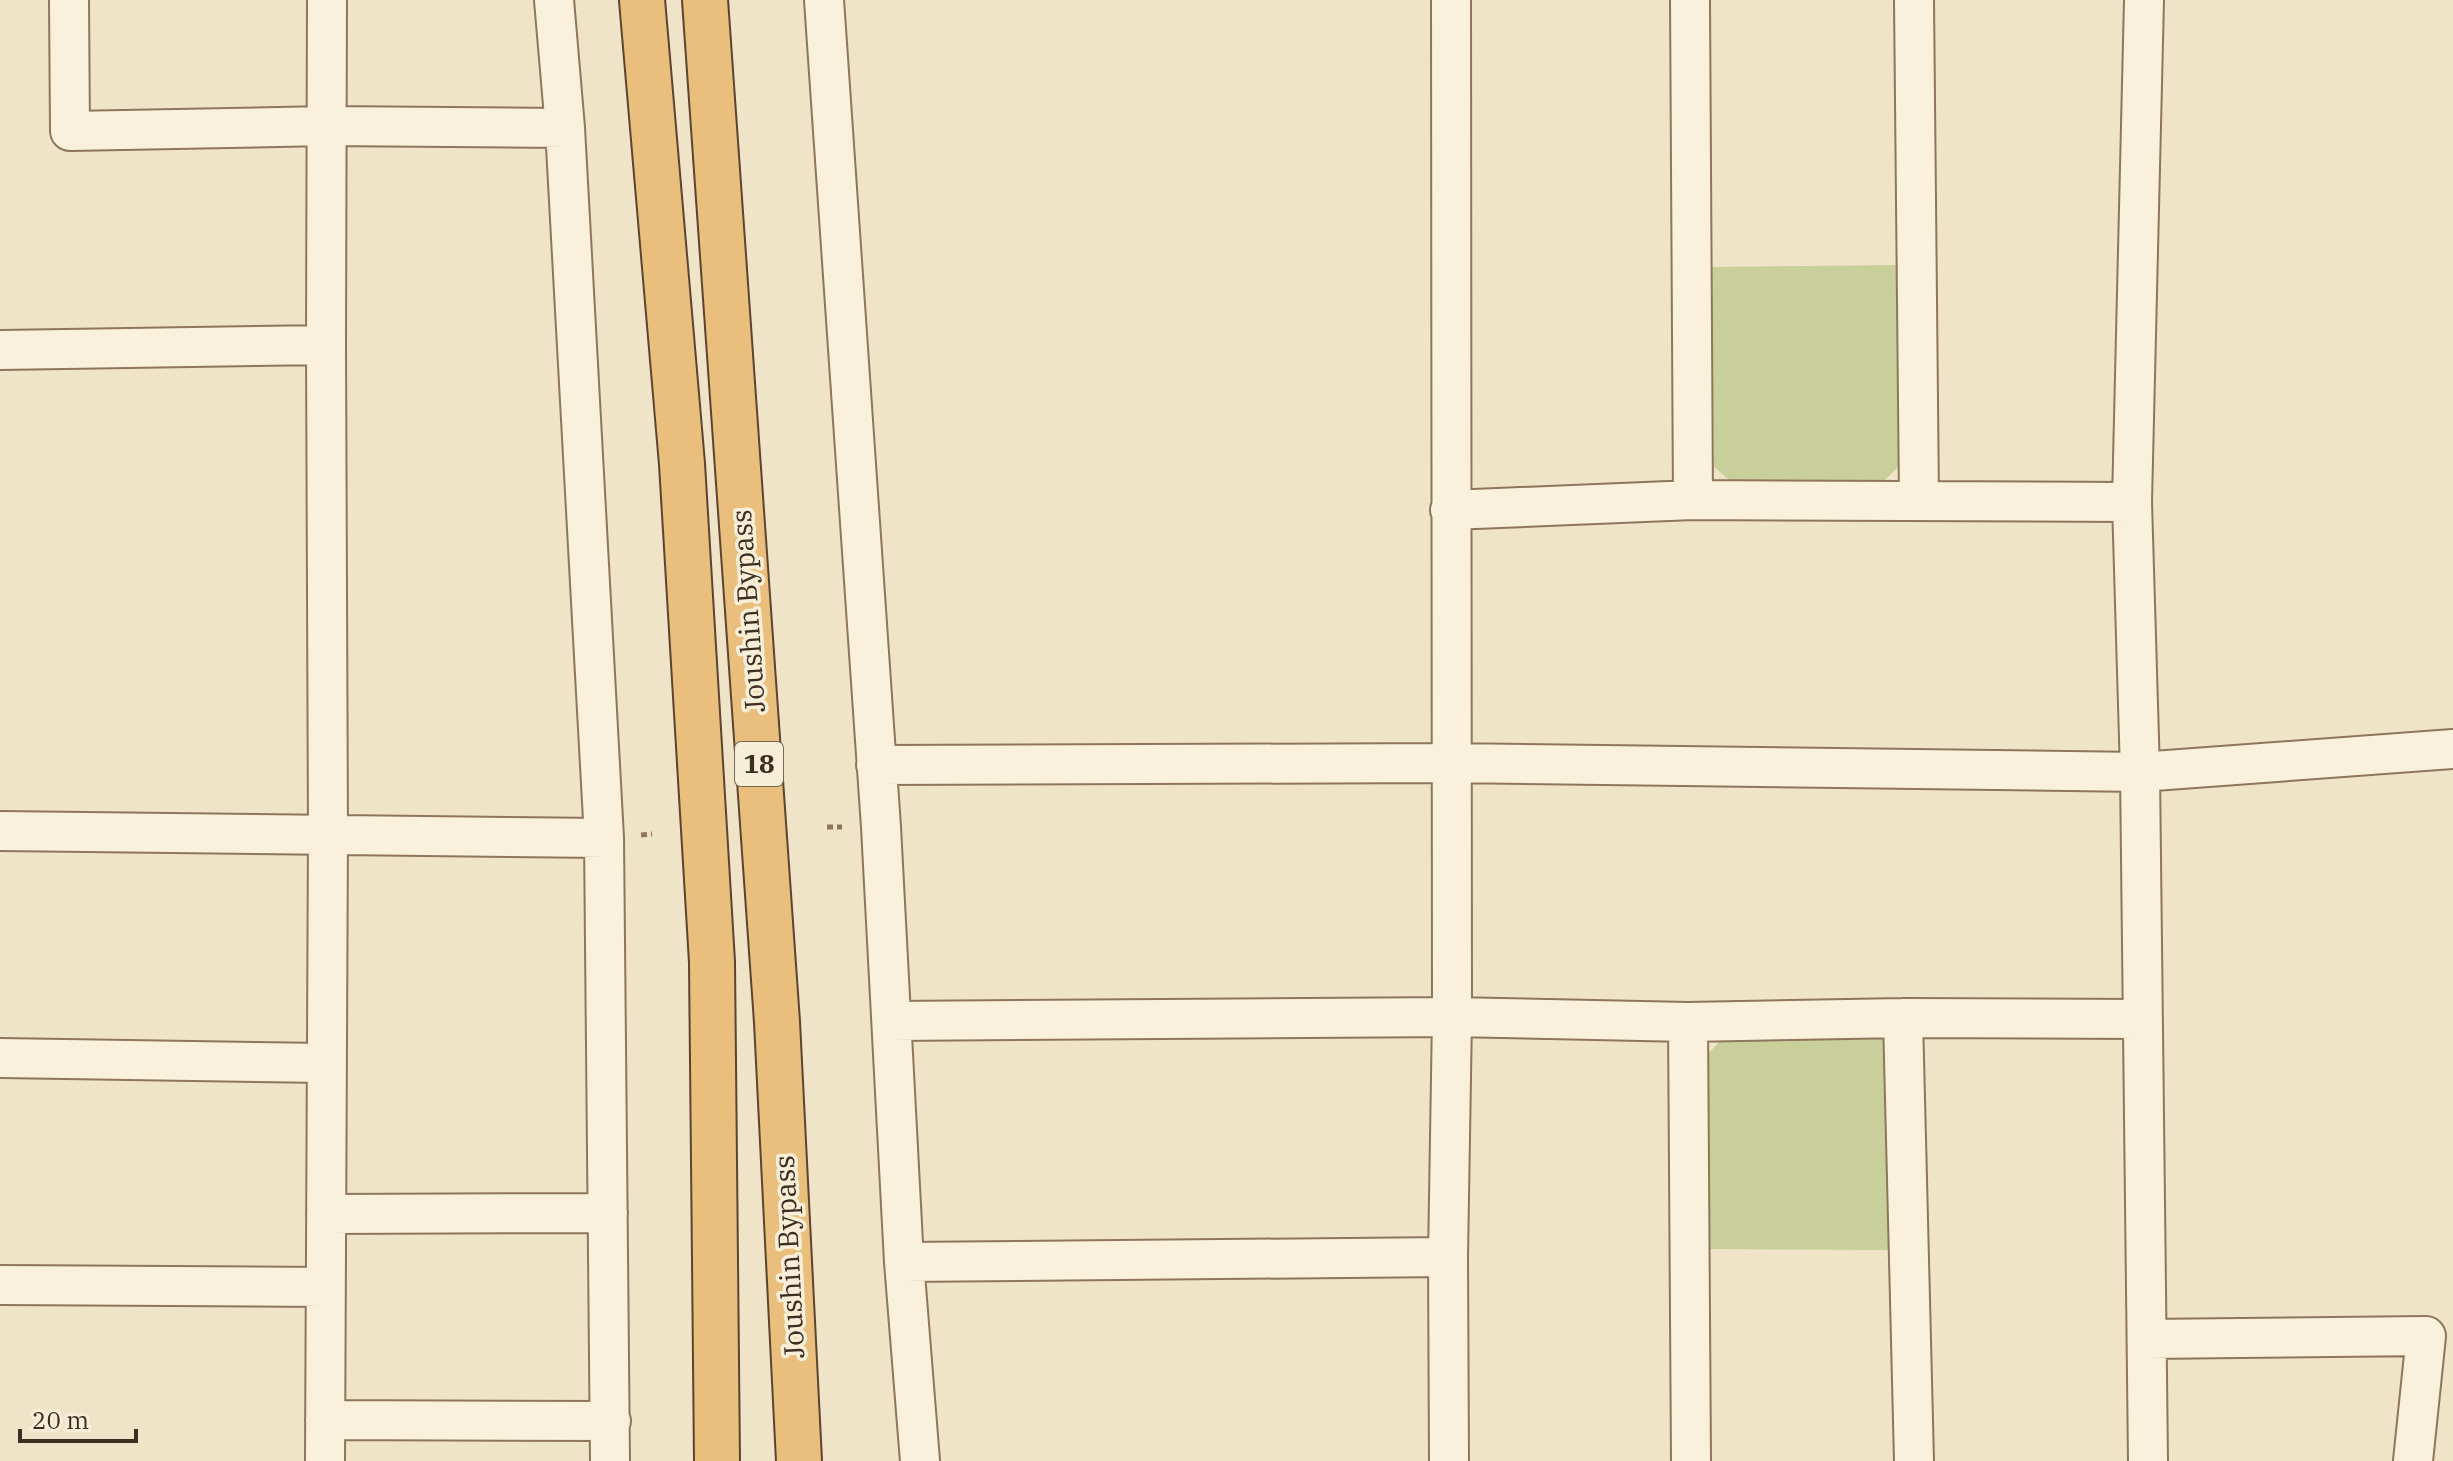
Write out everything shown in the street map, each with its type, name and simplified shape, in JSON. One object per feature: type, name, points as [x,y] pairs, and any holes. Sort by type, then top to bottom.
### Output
[{"type":"highway","name":"Joushin Bypass","points":[[642,0],[682,464],[712,962],[717,1461]]},
{"type":"highway","name":"Joushin Bypass","points":[[705,0],[777,1022],[799,1461]]},
{"type":"street","points":[[69,0],[70,131],[327,126],[565,128]]},
{"type":"street","points":[[325,1461],[327,0]]},
{"type":"street","points":[[554,0],[565,128],[604,838],[610,1461]]},
{"type":"street","points":[[824,0],[876,765],[904,1262],[920,1461]]},
{"type":"street","points":[[1449,1461],[1451,0]]},
{"type":"street","points":[[1690,0],[1693,500]]},
{"type":"street","points":[[1914,0],[1919,501]]},
{"type":"street","points":[[2144,0],[2132,502],[2140,772],[2148,1461]]},
{"type":"street","points":[[0,350],[326,345]]},
{"type":"street","points":[[1450,510],[1693,500],[2132,502]]},
{"type":"street","points":[[876,765],[1451,763],[2140,772],[2453,749]]},
{"type":"street","points":[[0,831],[604,838]]},
{"type":"street","points":[[892,1021],[1452,1017],[1688,1022],[1903,1018],[2142,1019]]},
{"type":"street","points":[[1903,1018],[1914,1461]]},
{"type":"street","points":[[1688,1022],[1691,1461]]},
{"type":"street","points":[[0,1058],[327,1063]]},
{"type":"street","points":[[326,1214],[608,1213]]},
{"type":"street","points":[[904,1262],[1448,1257]]},
{"type":"street","points":[[0,1285],[325,1287]]},
{"type":"street","points":[[2147,1339],[2426,1336],[2413,1461]]},
{"type":"street","points":[[325,1420],[611,1421]]},
{"type":"green space","points":[[1896,265],[1899,466],[1884,481],[1729,480],[1714,467],[1711,267]]},
{"type":"green space","points":[[1882,1036],[1893,1053],[1892,1250],[1706,1249],[1707,1055],[1721,1040]]}]
